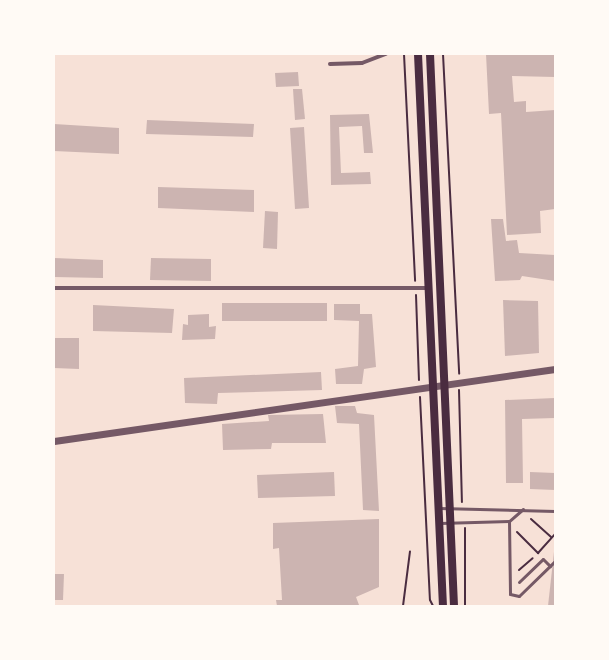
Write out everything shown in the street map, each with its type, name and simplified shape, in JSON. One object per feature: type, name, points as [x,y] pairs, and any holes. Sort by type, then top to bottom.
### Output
[{"type":"main road","points":[[418,54],[440,523],[442,606]]},
{"type":"main road","points":[[430,54],[454,606]]},
{"type":"street","points":[[330,64],[362,63],[386,54]]},
{"type":"street","points":[[54,288],[428,288]]},
{"type":"street","points":[[54,441],[433,384],[555,369]]},
{"type":"lane","points":[[439,508],[555,511]]},
{"type":"lane","points":[[440,523],[509,522],[523,509]]},
{"type":"lane","points":[[509,522],[510,594],[519,596],[555,561]]},
{"type":"lane","points":[[519,582],[543,559],[550,566]]},
{"type":"path","points":[[404,54],[430,600],[433,606]]},
{"type":"path","points":[[443,54],[459,381],[462,508]]},
{"type":"path","points":[[531,519],[551,537]]},
{"type":"path","points":[[464,522],[465,606]]},
{"type":"path","points":[[517,532],[538,553]]},
{"type":"path","points":[[519,570],[538,553],[555,534]]},
{"type":"path","points":[[403,606],[410,551]]},
{"type":"building","points":[[486,54],[555,54],[555,77],[512,76],[514,102],[526,101],[526,112],[555,110],[555,209],[540,211],[541,233],[507,235],[501,113],[489,114]]},
{"type":"building","points":[[298,72],[299,86],[276,87],[275,73]]},
{"type":"building","points":[[293,89],[302,89],[305,119],[295,120]]},
{"type":"building","points":[[369,114],[373,153],[364,153],[362,126],[339,127],[341,173],[370,172],[371,184],[331,185],[330,115]]},
{"type":"building","points":[[147,120],[254,124],[253,137],[146,134]]},
{"type":"building","points":[[54,124],[119,128],[119,154],[54,151]]},
{"type":"building","points":[[304,127],[309,208],[295,209],[290,128]]},
{"type":"building","points":[[158,187],[254,190],[254,212],[158,208]]},
{"type":"building","points":[[265,211],[278,212],[277,249],[263,248]]},
{"type":"building","points":[[491,219],[503,219],[506,241],[517,240],[519,253],[555,255],[555,281],[522,276],[520,280],[495,281]]},
{"type":"building","points":[[54,258],[103,260],[103,278],[54,277]]},
{"type":"building","points":[[151,258],[211,259],[211,281],[150,280]]},
{"type":"building","points":[[503,300],[538,301],[539,353],[505,356]]},
{"type":"building","points":[[222,303],[327,303],[327,321],[222,321]]},
{"type":"building","points":[[334,304],[360,304],[360,314],[372,314],[376,367],[364,369],[362,384],[336,384],[335,369],[358,366],[359,321],[334,320]]},
{"type":"building","points":[[93,305],[174,309],[172,333],[93,331]]},
{"type":"building","points":[[209,314],[209,327],[216,326],[215,339],[182,340],[183,324],[188,325],[188,315]]},
{"type":"building","points":[[54,338],[79,338],[79,369],[54,368]]},
{"type":"building","points":[[321,372],[322,390],[218,393],[217,404],[185,403],[184,378]]},
{"type":"building","points":[[555,398],[555,418],[522,419],[523,483],[506,483],[505,400]]},
{"type":"building","points":[[335,406],[355,406],[357,413],[374,415],[379,511],[363,510],[359,424],[337,423]]},
{"type":"building","points":[[323,414],[326,443],[272,443],[271,449],[223,450],[222,424],[269,421],[268,415]]},
{"type":"building","points":[[334,472],[335,496],[258,498],[257,475]]},
{"type":"building","points":[[530,472],[555,473],[555,490],[530,489]]},
{"type":"building","points":[[379,519],[379,587],[356,597],[359,605],[277,606],[276,600],[282,600],[279,548],[273,549],[273,523]]},
{"type":"building","points":[[554,552],[555,606],[548,606]]},
{"type":"building","points":[[54,574],[64,574],[63,600],[54,600]]}]
